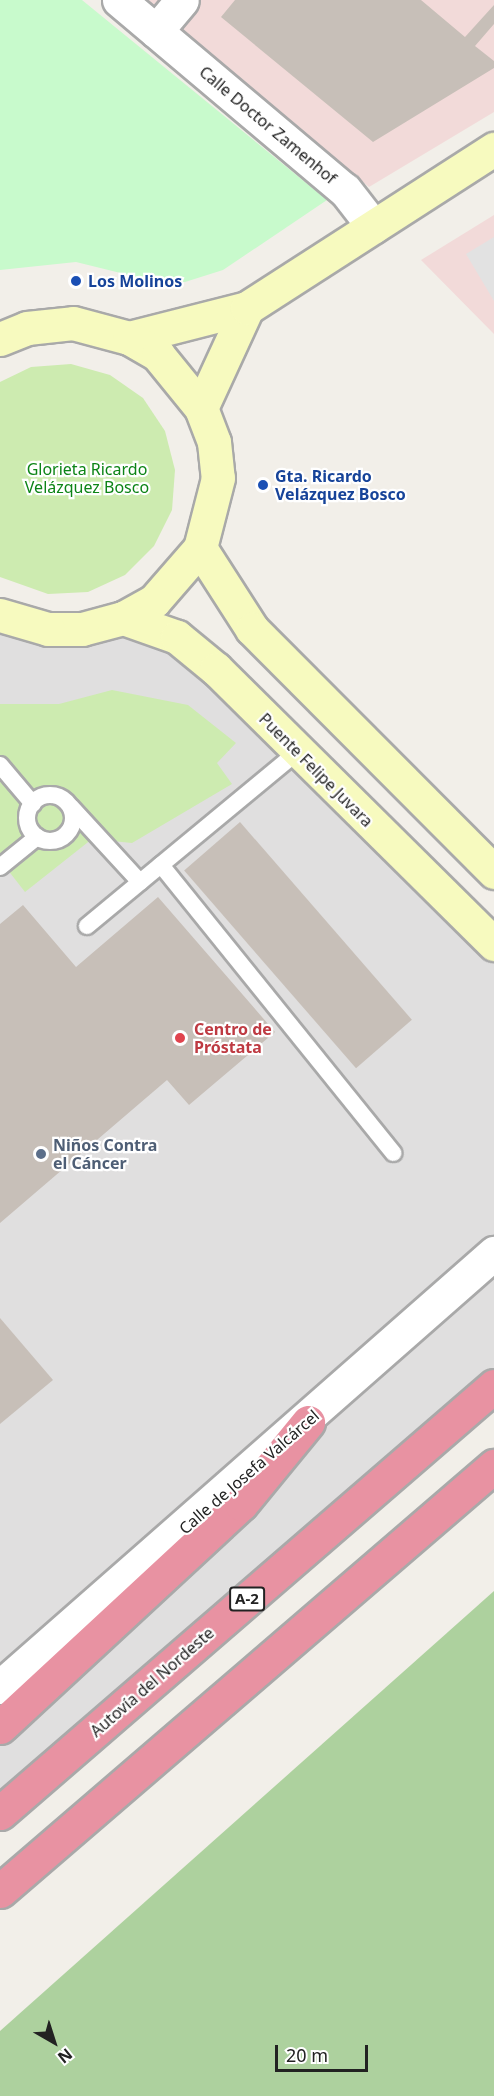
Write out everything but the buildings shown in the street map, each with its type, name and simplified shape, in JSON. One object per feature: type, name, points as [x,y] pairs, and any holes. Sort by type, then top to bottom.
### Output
[{"type":"highway","name":"Autovía del Nordeste","points":[[0,1813],[494,1386]]},
{"type":"highway","points":[[0,1727],[241,1504],[308,1422]]},
{"type":"highway","points":[[0,1891],[494,1466]]},
{"type":"main road","points":[[129,338],[248,308],[494,149]]},
{"type":"main road","points":[[201,408],[248,308]]},
{"type":"main road","points":[[0,339],[27,328],[73,323],[129,338],[159,355],[201,408],[214,442],[218,478],[200,548],[154,601],[123,618],[82,629],[5,622]]},
{"type":"main road","points":[[200,548],[252,629],[494,872]]},
{"type":"main road","name":"Puente Felipe Juvara","points":[[123,618],[177,637],[216,669],[296,753],[494,944]]},
{"type":"street","name":"Calle Doctor Zamenhof","points":[[119,0],[345,190],[374,226]]},
{"type":"street","points":[[156,31],[182,0]]},
{"type":"street","name":"Calle de Josefa Valcárcel","points":[[0,1687],[308,1422],[494,1253]]},
{"type":"lane","points":[[87,926],[296,753]]},
{"type":"lane","points":[[0,765],[33,804]]},
{"type":"lane","points":[[33,804],[53,795],[71,807],[140,882]]},
{"type":"lane","points":[[33,804],[28,824],[36,837],[51,841],[64,836],[73,823],[71,807]]},
{"type":"lane","points":[[0,867],[36,837]]},
{"type":"lane","points":[[161,865],[393,1153]]},
{"type":"shaded area","points":[[146,0],[494,0],[494,112],[369,187]]},
{"type":"shaded area","points":[[494,215],[494,334],[421,260]]},
{"type":"shaded area","points":[[494,237],[494,301],[466,254]]},
{"type":"shaded area","points":[[0,615],[177,637],[494,944],[494,1386],[0,1813]]},
{"type":"green space","points":[[0,0],[82,0],[327,200],[223,270],[185,282],[161,283],[76,262],[0,270]]},
{"type":"green space","name":"Glorieta Ricardo Velázquez Bosco","points":[[71,364],[110,375],[143,398],[165,431],[175,470],[172,510],[154,546],[125,575],[88,592],[48,594],[0,577],[0,382],[31,367]]},
{"type":"green space","points":[[112,690],[188,705],[236,743],[217,763],[232,784],[132,843],[92,839],[25,892],[0,860],[0,704],[59,704]]},
{"type":"green space","points":[[494,1591],[494,2096],[0,2096],[0,2031]]},
{"type":"place","name":"Los Molinos","points":[[76,281]]},
{"type":"place","name":"Gta. Ricardo Velázquez Bosco","points":[[263,485]]},
{"type":"place","name":"Centro de Próstata","points":[[180,1038]]},
{"type":"place","name":"Niños Contra el Cáncer","points":[[41,1154]]}]
